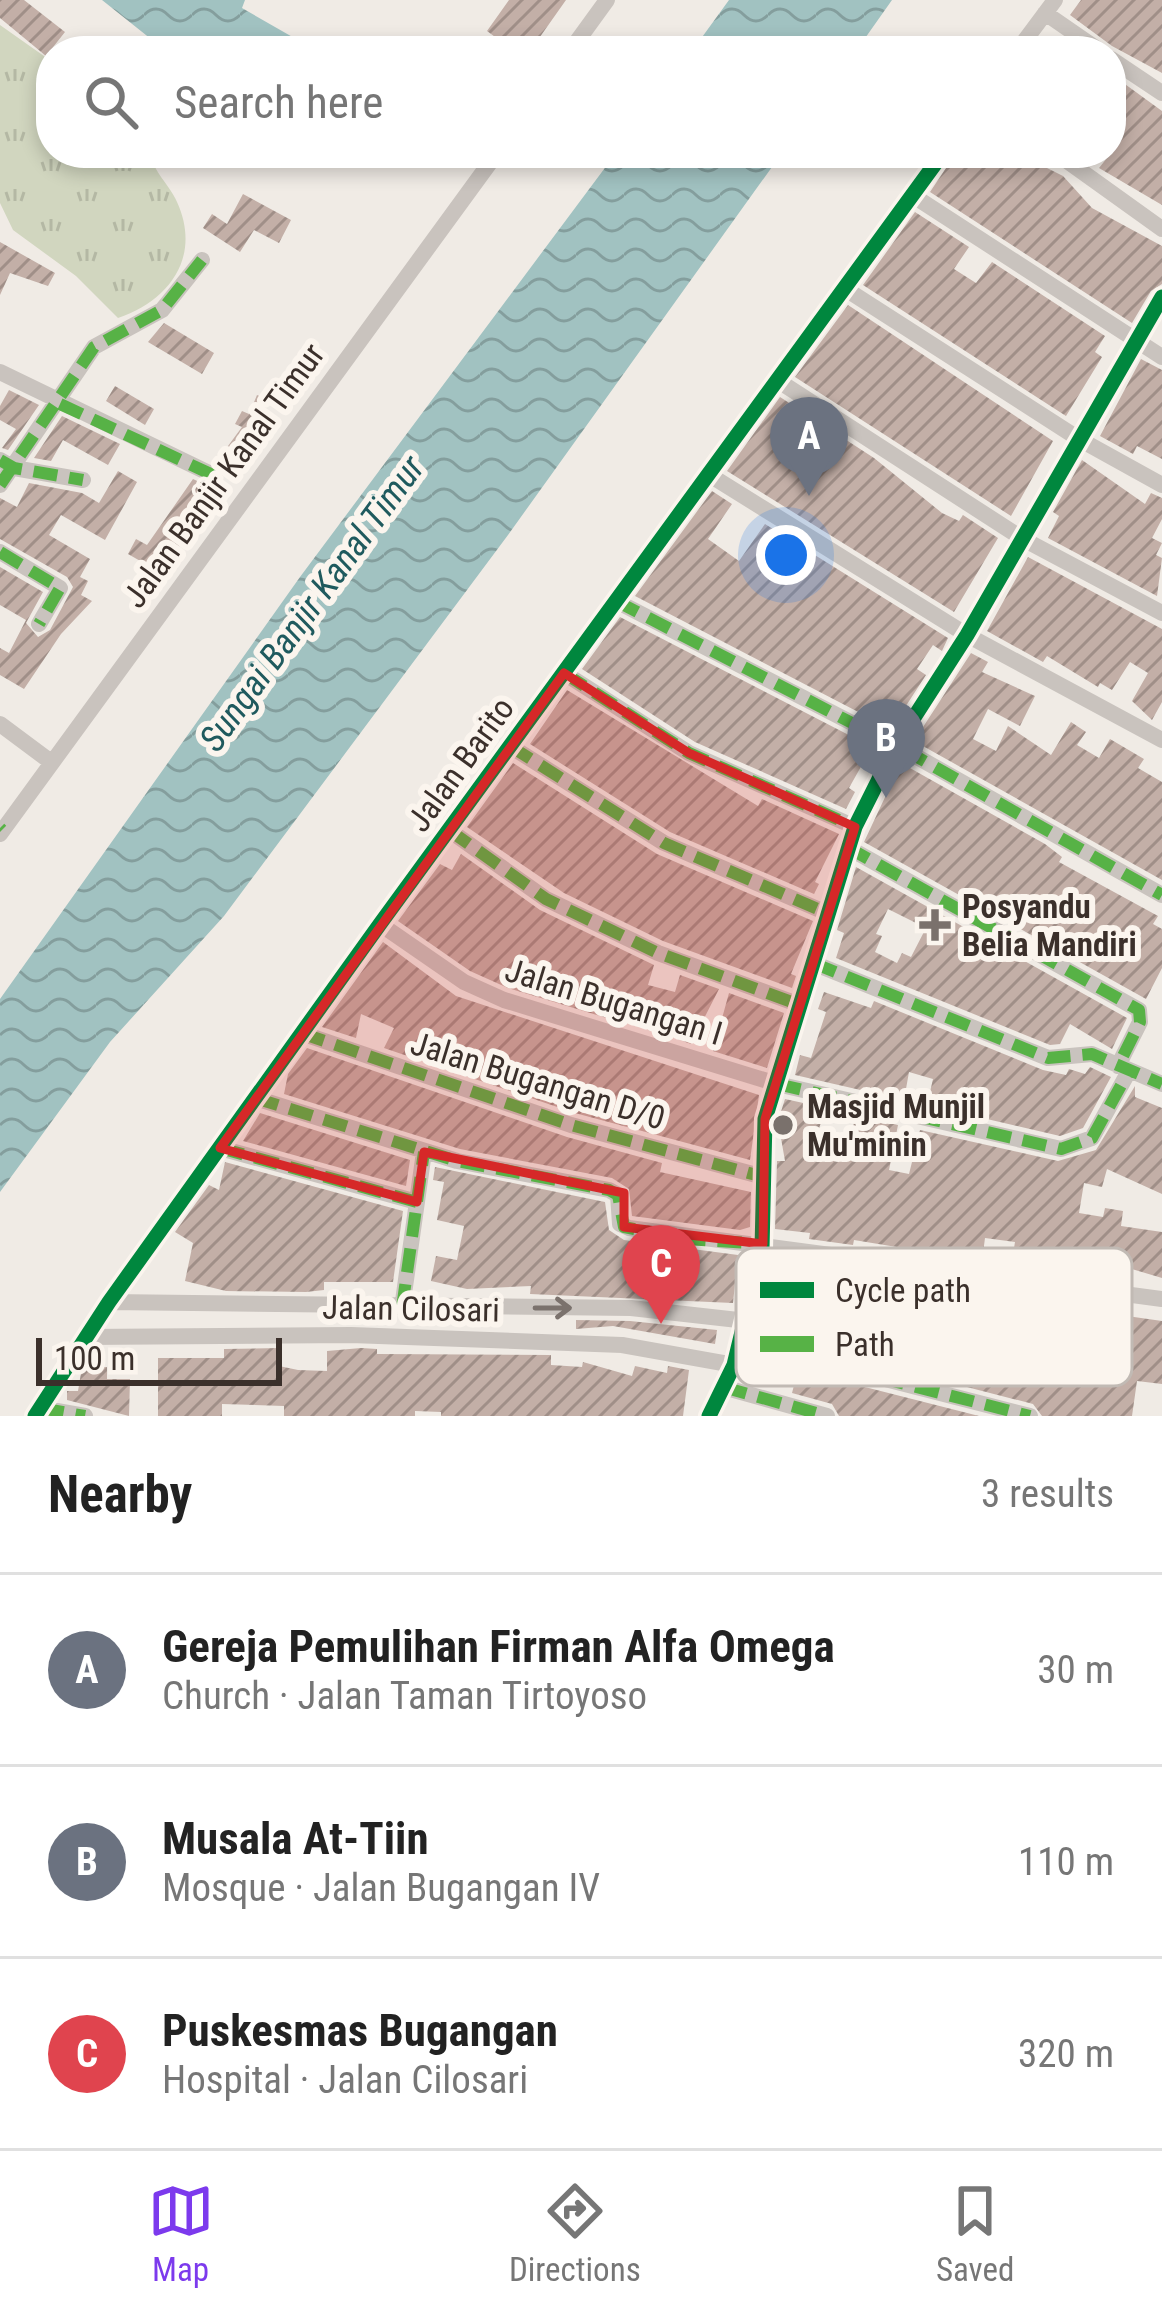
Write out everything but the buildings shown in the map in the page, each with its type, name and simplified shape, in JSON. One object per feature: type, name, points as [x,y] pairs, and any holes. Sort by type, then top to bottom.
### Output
[{"type":"street","points":[[581,36],[607,0]]},
{"type":"street","points":[[1029,36],[1050,7],[1083,36]]},
{"type":"street","points":[[1126,69],[1162,93]]},
{"type":"street","name":"Jalan Banjir Kanal Timur","points":[[1,831],[486,168]]},
{"type":"street","name":"Jalan Barito","points":[[38,1412],[85,1336],[301,1033],[932,168]]},
{"type":"street","points":[[1077,168],[1162,229]]},
{"type":"street","points":[[912,195],[1162,357]]},
{"type":"street","points":[[0,485],[7,464],[60,404],[94,346],[162,310],[202,260]]},
{"type":"street","points":[[844,288],[1079,439],[1162,485]]},
{"type":"street","points":[[762,1248],[760,1176],[765,1119],[855,827],[895,747],[967,635],[1162,296]]},
{"type":"street","points":[[0,373],[214,476]]},
{"type":"street","points":[[777,380],[1023,538],[1162,613]]},
{"type":"street","points":[[7,464],[83,480]]},
{"type":"street","points":[[708,474],[967,635],[1162,740]]},
{"type":"street","points":[[0,552],[59,588],[39,624]]},
{"type":"street","points":[[616,601],[895,747],[1162,895]]},
{"type":"street","points":[[564,673],[689,753],[855,827]]},
{"type":"street","points":[[0,724],[51,762]]},
{"type":"street","points":[[510,746],[664,843],[827,913]]},
{"type":"street","points":[[449,830],[546,899],[658,953],[800,1005]]},
{"type":"street","name":"Jalan Bugangan I","points":[[380,924],[487,994],[777,1084],[1061,1149],[1092,1138],[1140,1022],[1139,1010],[848,847]]},
{"type":"street","points":[[813,963],[1048,1058],[1064,1060],[1086,1053],[1162,1084]]},
{"type":"street","name":"Jalan Bugangan D/0","points":[[301,1033],[571,1125],[760,1176]]},
{"type":"street","points":[[255,1098],[424,1152],[609,1190],[621,1203],[620,1224],[629,1228],[686,1240],[792,1248]]},
{"type":"street","points":[[220,1148],[417,1202]]},
{"type":"street","points":[[402,1308],[424,1152]]},
{"type":"street","points":[[1132,1295],[1162,1299]]},
{"type":"street","name":"Jalan Cilosari","points":[[109,1303],[631,1308],[736,1320]]},
{"type":"street","points":[[226,1305],[226,1336]]},
{"type":"street","points":[[376,1335],[378,1308]]},
{"type":"street","name":"Jalan Cilosari","points":[[85,1336],[376,1335],[622,1345],[734,1364]]},
{"type":"street","points":[[709,1416],[736,1358]]},
{"type":"street","points":[[913,1386],[1030,1416]]},
{"type":"street","points":[[723,1387],[827,1416]]},
{"type":"street","points":[[38,1412],[85,1416]]},
{"type":"highlighted area","points":[[564,673],[689,753],[855,827],[765,1119],[763,1244],[624,1227],[624,1193],[424,1152],[417,1202],[220,1148]]},
{"type":"green space","points":[[0,25],[36,50],[36,168],[155,168],[184,222],[183,258],[166,288],[118,318],[76,276],[13,230],[0,203]]},
{"type":"water","points":[[102,0],[245,0],[242,8],[291,36],[147,36]]},
{"type":"water","points":[[729,0],[892,0],[867,36],[703,36]]},
{"type":"water","name":"Sungai Banjir Kanal Timur","points":[[605,168],[771,168],[508,535],[224,916],[110,1042],[0,1192],[0,999],[300,577]]},
{"type":"marked path","points":[[0,485],[94,347],[162,310],[202,260]]},
{"type":"marked path","points":[[60,404],[215,476]]},
{"type":"marked path","points":[[0,460],[14,468],[83,480]]},
{"type":"marked path","points":[[0,552],[60,588],[39,624]]},
{"type":"marked path","points":[[616,601],[910,753],[1162,895]]},
{"type":"marked path","points":[[564,673],[689,753],[855,827]]},
{"type":"marked path","points":[[510,746],[664,843],[827,913]]},
{"type":"marked path","points":[[449,830],[546,899],[658,953],[800,1005]]},
{"type":"marked path","points":[[847,847],[1139,1010],[1140,1022],[1118,1066]]},
{"type":"marked path","points":[[813,963],[1048,1058],[1092,1054],[1162,1084]]},
{"type":"marked path","points":[[301,1033],[571,1125],[760,1176]]},
{"type":"marked path","points":[[777,1084],[1061,1149],[1092,1138],[1129,1071]]},
{"type":"marked path","points":[[255,1098],[457,1161],[609,1190],[618,1195],[624,1227],[686,1239],[763,1244]]},
{"type":"marked path","points":[[220,1148],[417,1202]]},
{"type":"marked path","points":[[402,1308],[424,1152]]},
{"type":"marked path","points":[[913,1386],[1030,1416]]},
{"type":"marked path","points":[[723,1387],[827,1416]]},
{"type":"marked path","points":[[40,1408],[85,1416]]},
{"type":"cycle path","points":[[35,1416],[109,1302],[380,924],[932,168]]},
{"type":"cycle path","points":[[762,1248],[765,1119],[855,827],[895,747],[967,635],[1162,297]]},
{"type":"cycle path","points":[[709,1416],[736,1357]]},
{"type":"place","name":"Gereja Pemulihan Firman Alfa Omega","points":[[809,496]]},
{"type":"place","name":"Musala At-Tiin","points":[[886,798]]},
{"type":"place","name":"Posyandu Belia Mandiri","points":[[935,925]]},
{"type":"place","name":"Masjid Munjil Mu'minin","points":[[783,1125]]},
{"type":"place","name":"Puskesmas Bugangan","points":[[661,1324]]}]
